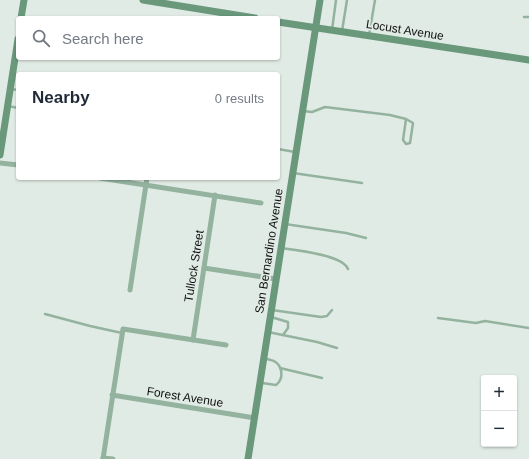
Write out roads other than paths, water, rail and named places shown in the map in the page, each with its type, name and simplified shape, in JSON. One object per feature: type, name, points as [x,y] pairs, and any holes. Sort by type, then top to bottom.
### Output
[{"type":"street","points":[[21,16],[24,0]]},
{"type":"street","points":[[143,0],[243,16]]},
{"type":"street","name":"San Bernardino Avenue","points":[[248,459],[320,0]]},
{"type":"street","name":"Locust Avenue","points":[[280,22],[529,60]]},
{"type":"street","points":[[0,150],[16,52]]},
{"type":"street","points":[[0,163],[16,165]]},
{"type":"street","points":[[113,180],[261,203]]},
{"type":"street","points":[[130,290],[147,180]]},
{"type":"street","name":"Tullock Street","points":[[193,340],[215,196]]},
{"type":"street","points":[[204,268],[276,279]]},
{"type":"street","points":[[113,459],[103,458],[123,331],[226,345]]},
{"type":"street","name":"Forest Avenue","points":[[112,395],[254,418]]},
{"type":"lane","points":[[332,30],[336,0]]},
{"type":"lane","points":[[342,32],[347,0]]},
{"type":"lane","points":[[369,36],[375,0]]},
{"type":"lane","points":[[524,17],[529,17]]},
{"type":"lane","points":[[10,89],[16,90]]},
{"type":"lane","points":[[8,106],[16,108]]},
{"type":"lane","points":[[302,110],[312,112],[325,107],[390,115],[406,119],[413,123],[410,143],[406,144],[403,140],[406,119]]},
{"type":"lane","points":[[280,149],[296,152]]},
{"type":"lane","points":[[292,173],[362,183]]},
{"type":"lane","points":[[284,224],[346,233],[366,238]]},
{"type":"lane","points":[[281,248],[318,254],[339,260],[347,266],[348,269]]},
{"type":"lane","points":[[271,313],[320,317],[327,316],[332,310]]},
{"type":"lane","points":[[271,313],[289,323],[287,330],[283,334]]},
{"type":"lane","points":[[45,314],[90,326],[123,331]]},
{"type":"lane","points":[[438,318],[476,323],[485,321],[529,328]]},
{"type":"lane","points":[[268,332],[283,334],[337,348]]},
{"type":"lane","points":[[260,383],[273,385],[278,384],[282,374],[276,362],[264,358]]},
{"type":"lane","points":[[280,368],[322,378]]}]
